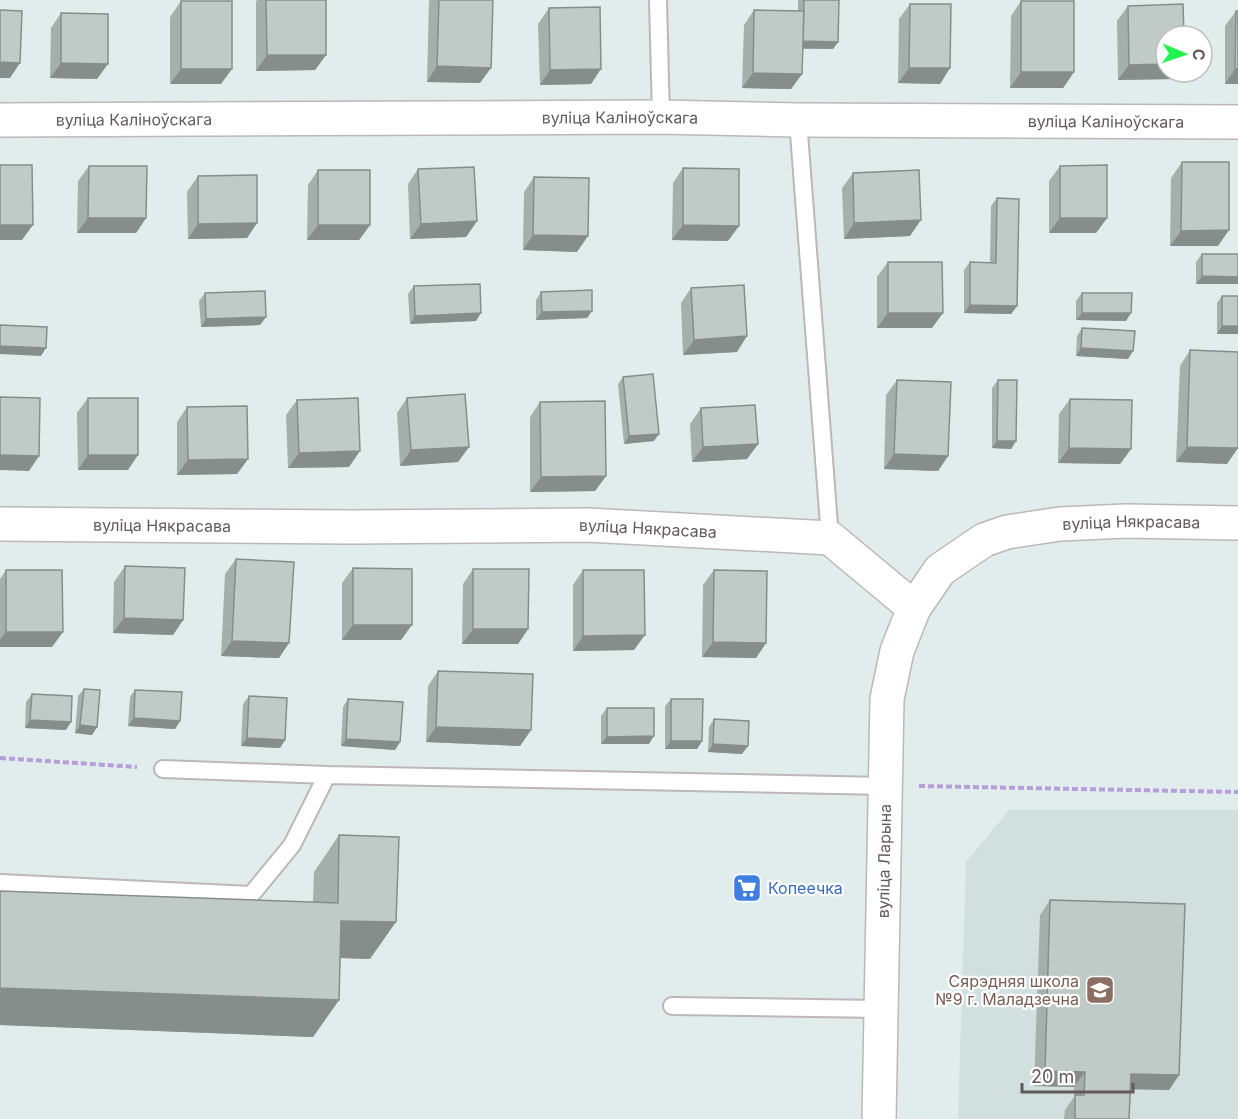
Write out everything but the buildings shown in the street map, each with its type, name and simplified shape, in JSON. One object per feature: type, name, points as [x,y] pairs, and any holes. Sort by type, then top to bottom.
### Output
[{"type":"street","name":"вуліца Каліноўскага","points":[[0,120],[661,117],[798,120],[1238,122]]},
{"type":"street","name":"вуліца Някрасава","points":[[914,608],[940,570],[984,540],[1008,532],[1060,524],[1126,521],[1238,524]]},
{"type":"street","name":"вуліца Някрасава","points":[[0,524],[340,527],[588,525],[830,538]]},
{"type":"street","points":[[830,538],[914,608]]},
{"type":"street","name":"вуліца Ларына","points":[[879,1119],[887,699],[897,651],[914,608]]},
{"type":"lane","points":[[658,0],[661,117]]},
{"type":"lane","points":[[798,120],[830,538]]},
{"type":"lane","points":[[163,769],[327,775],[885,786]]},
{"type":"lane","points":[[0,884],[251,895],[292,845],[327,775]]},
{"type":"lane","points":[[672,1006],[880,1009]]},
{"type":"path","points":[[0,758],[163,769]]},
{"type":"path","points":[[885,786],[1238,792]]},
{"type":"shaded area","name":"Сярэдняя школа №9 г. Маладзечна","points":[[1009,810],[1238,810],[1238,1119],[958,1119],[966,862]]},
{"type":"place","name":"Копеечка","points":[[747,888]]},
{"type":"place","name":"Сярэдняя школа №9 г. Маладзечна","points":[[1100,990]]}]
